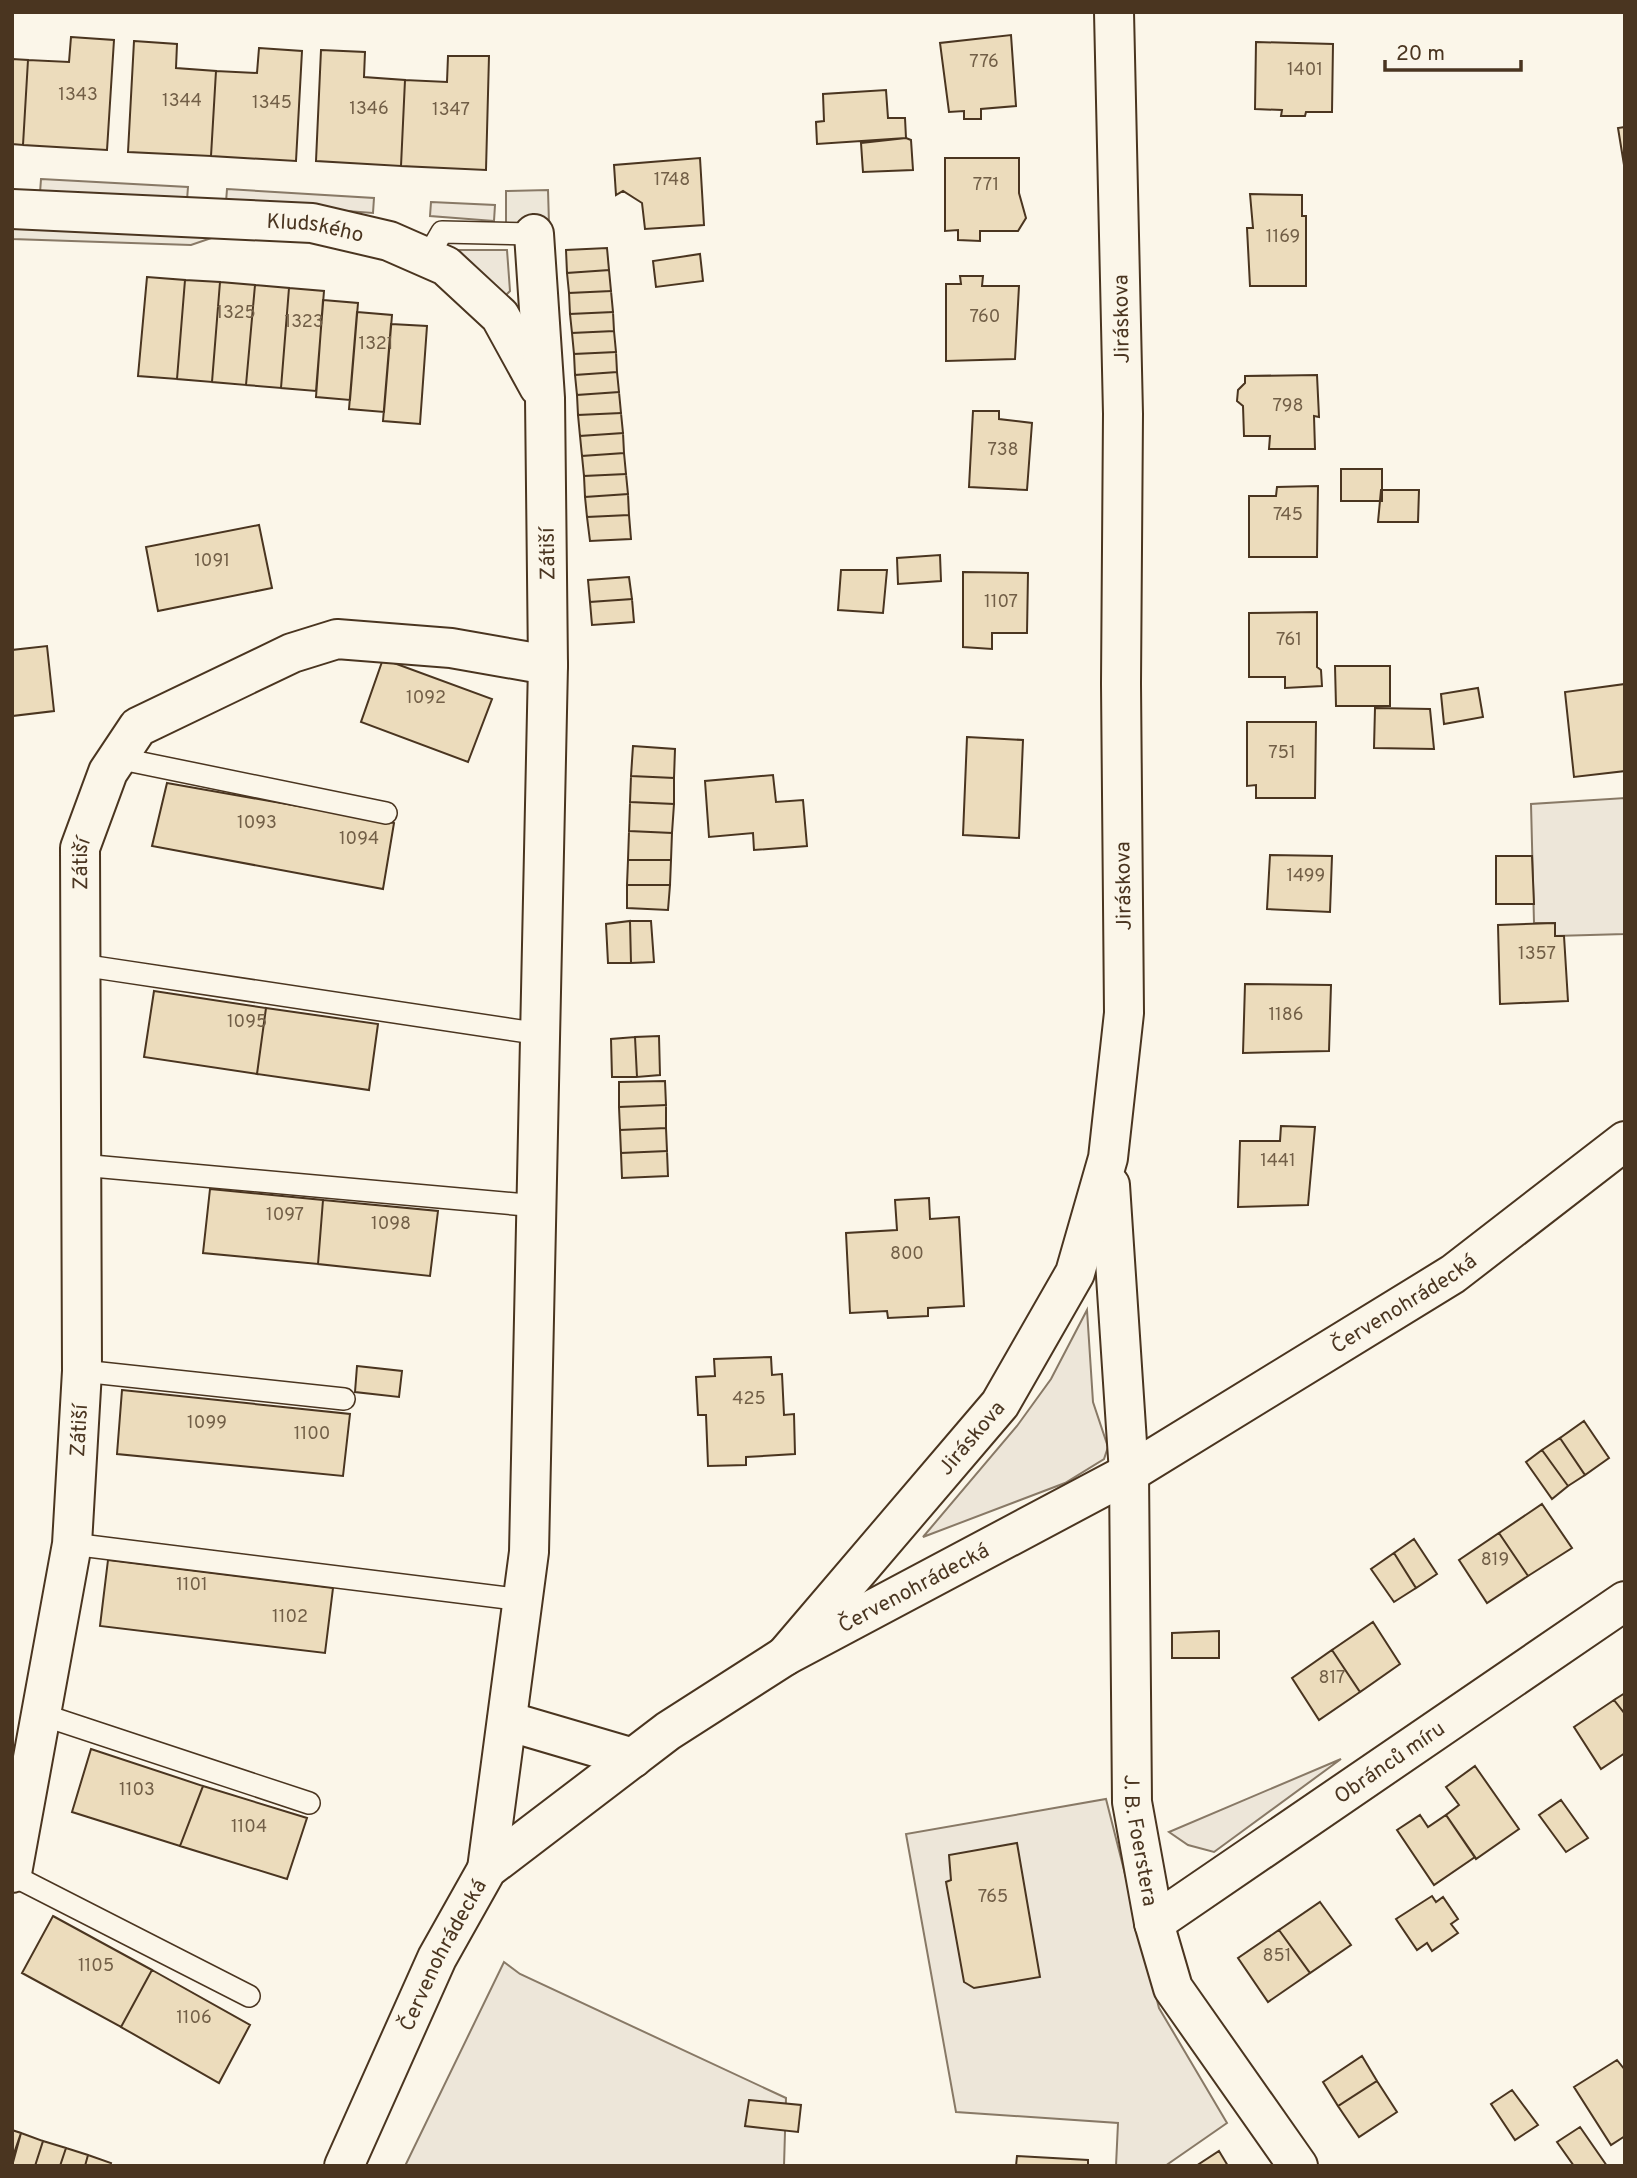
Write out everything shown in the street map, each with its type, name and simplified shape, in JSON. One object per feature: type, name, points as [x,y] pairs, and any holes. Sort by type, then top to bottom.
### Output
[{"type":"street","name":"Jiráskova","points":[[785,1656],[1000,1405],[1075,1273],[1108,1158],[1124,1013],[1121,684],[1123,414],[1114,12]]},
{"type":"street","name":"Kludského","points":[[12,209],[312,223],[389,241],[446,265],[500,316],[545,398]]},
{"type":"street","name":"Zátiší","points":[[12,1874],[72,1544],[82,1371],[80,848],[107,772],[138,727],[292,653],[337,639],[451,648],[548,665],[545,398],[534,233]]},
{"type":"street","points":[[487,1869],[529,1552],[548,665]]},
{"type":"street","name":"Červenohrádecká","points":[[344,2166],[437,1958],[487,1869],[667,1731],[785,1656],[1129,1473],[1453,1274],[1625,1141]]},
{"type":"street","name":"J. B. Foerstera","points":[[1108,1158],[1129,1473],[1132,1802],[1154,1923],[1173,1988],[1298,2166]]},
{"type":"street","name":"Obránců míru","points":[[1154,1923],[1625,1601]]},
{"type":"street","points":[[507,1721],[633,1758]]},
{"type":"lane","points":[[427,258],[442,232],[534,233]]},
{"type":"lane","points":[[117,758],[386,813]]},
{"type":"lane","points":[[81,965],[541,1034]]},
{"type":"lane","points":[[81,1165],[537,1206]]},
{"type":"lane","points":[[82,1371],[344,1399]]},
{"type":"lane","points":[[72,1544],[523,1600]]},
{"type":"lane","points":[[40,1714],[309,1803]]},
{"type":"lane","points":[[12,1874],[249,1996]]},
{"type":"shaded area","points":[[41,179],[188,187],[187,200],[40,193]]},
{"type":"shaded area","points":[[227,189],[374,198],[373,213],[226,202]]},
{"type":"shaded area","points":[[548,190],[549,224],[506,224],[506,191]]},
{"type":"shaded area","points":[[431,202],[495,205],[494,221],[430,216]]},
{"type":"shaded area","points":[[12,222],[226,233],[191,245],[12,239]]},
{"type":"shaded area","points":[[453,250],[507,250],[510,291],[504,297]]},
{"type":"shaded area","points":[[1625,798],[1625,934],[1555,936],[1555,923],[1534,923],[1531,804]]},
{"type":"shaded area","points":[[1087,1310],[1093,1402],[1108,1447],[1104,1459],[1065,1483],[923,1537],[1017,1426],[1051,1379]]},
{"type":"shaded area","points":[[1341,1759],[1214,1852],[1188,1845],[1169,1832]]},
{"type":"shaded area","points":[[1106,1799],[1159,2008],[1227,2123],[1165,2166],[1116,2166],[1118,2123],[956,2112],[906,1834]]},
{"type":"shaded area","points":[[504,1962],[520,1974],[786,2098],[784,2166],[405,2166]]},
{"type":"building","points":[[1011,35],[1016,106],[981,109],[981,119],[964,119],[964,111],[949,112],[940,43]]},
{"type":"building","points":[[71,37],[114,40],[107,150],[23,145],[28,60],[69,62]]},
{"type":"building","points":[[134,41],[177,44],[176,68],[216,71],[211,156],[128,152]]},
{"type":"building","points":[[1256,42],[1333,44],[1332,112],[1281,116],[1282,110],[1255,109]]},
{"type":"building","points":[[259,48],[302,51],[296,161],[211,156],[216,71],[257,73]]},
{"type":"building","points":[[321,50],[365,52],[364,77],[405,80],[401,166],[316,161]]},
{"type":"building","points":[[448,56],[489,56],[486,170],[401,166],[405,80],[447,82]]},
{"type":"building","points":[[12,59],[28,60],[23,145],[12,144]]},
{"type":"building","points":[[886,90],[888,118],[905,118],[906,138],[817,144],[816,122],[824,121],[823,94]]},
{"type":"building","points":[[1625,127],[1625,171],[1618,128]]},
{"type":"building","points":[[906,138],[911,140],[913,170],[863,172],[861,143]]},
{"type":"building","points":[[700,158],[704,225],[645,229],[642,203],[623,191],[616,195],[614,165]]},
{"type":"building","points":[[945,158],[1019,158],[1019,193],[1026,218],[1018,231],[980,231],[980,241],[958,240],[958,230],[945,231]]},
{"type":"building","points":[[1250,194],[1302,195],[1302,216],[1306,216],[1306,286],[1250,286],[1247,228],[1253,228]]},
{"type":"building","points":[[607,248],[609,270],[567,273],[566,250]]},
{"type":"building","points":[[700,254],[703,281],[656,287],[653,261]]},
{"type":"building","points":[[609,270],[611,291],[569,293],[567,273]]},
{"type":"building","points":[[960,276],[983,276],[982,286],[1019,286],[1015,359],[946,361],[946,284],[961,284]]},
{"type":"building","points":[[147,277],[185,280],[177,379],[138,376]]},
{"type":"building","points":[[185,280],[220,282],[212,382],[177,379]]},
{"type":"building","points":[[220,282],[255,285],[246,385],[212,382]]},
{"type":"building","points":[[255,285],[289,288],[281,388],[246,385]]},
{"type":"building","points":[[289,288],[324,291],[316,391],[281,388]]},
{"type":"building","points":[[611,291],[613,312],[570,314],[569,293]]},
{"type":"building","points":[[323,300],[358,303],[350,400],[316,397]]},
{"type":"building","points":[[357,312],[392,315],[384,412],[349,409]]},
{"type":"building","points":[[613,312],[614,331],[572,333],[570,314]]},
{"type":"building","points":[[391,324],[427,326],[420,424],[383,421]]},
{"type":"building","points":[[614,331],[616,352],[574,354],[572,333]]},
{"type":"building","points":[[616,352],[617,372],[575,375],[574,354]]},
{"type":"building","points":[[617,372],[619,392],[577,395],[575,375]]},
{"type":"building","points":[[1317,375],[1319,417],[1314,416],[1315,449],[1269,449],[1270,436],[1244,436],[1243,406],[1237,401],[1238,390],[1245,383],[1245,376]]},
{"type":"building","points":[[619,392],[621,413],[578,415],[577,395]]},
{"type":"building","points":[[973,411],[999,411],[999,419],[1032,423],[1027,490],[969,487]]},
{"type":"building","points":[[621,413],[623,433],[580,436],[578,415]]},
{"type":"building","points":[[623,433],[624,453],[582,456],[580,436]]},
{"type":"building","points":[[624,453],[626,474],[584,476],[582,456]]},
{"type":"building","points":[[1341,469],[1382,469],[1382,501],[1341,501]]},
{"type":"building","points":[[626,474],[628,494],[585,497],[584,476]]},
{"type":"building","points":[[1318,486],[1317,557],[1249,557],[1249,496],[1276,496],[1277,487]]},
{"type":"building","points":[[1381,490],[1419,490],[1418,522],[1378,522]]},
{"type":"building","points":[[628,494],[629,515],[587,517],[585,497]]},
{"type":"building","points":[[629,515],[631,539],[590,541],[587,517]]},
{"type":"building","points":[[259,525],[272,588],[158,611],[146,547]]},
{"type":"building","points":[[940,555],[941,581],[898,584],[897,558]]},
{"type":"building","points":[[841,570],[887,570],[883,613],[838,610]]},
{"type":"building","points":[[963,572],[1028,573],[1027,633],[992,633],[992,649],[963,647]]},
{"type":"building","points":[[629,577],[632,599],[590,602],[588,580]]},
{"type":"building","points":[[632,599],[634,622],[592,625],[590,602]]},
{"type":"building","points":[[1317,612],[1317,667],[1321,670],[1322,686],[1285,688],[1285,677],[1249,677],[1249,613]]},
{"type":"building","points":[[47,646],[54,711],[12,716],[12,650]]},
{"type":"building","points":[[383,659],[492,699],[468,762],[361,722]]},
{"type":"building","points":[[1335,666],[1390,666],[1390,706],[1336,706]]},
{"type":"building","points":[[1625,684],[1625,771],[1574,777],[1565,692]]},
{"type":"building","points":[[1478,688],[1483,717],[1444,724],[1441,694]]},
{"type":"building","points":[[1375,708],[1430,709],[1434,749],[1374,748]]},
{"type":"building","points":[[1247,722],[1316,722],[1315,798],[1256,798],[1256,785],[1247,786]]},
{"type":"building","points":[[967,737],[1023,740],[1019,838],[963,835]]},
{"type":"building","points":[[633,746],[675,749],[674,778],[631,776]]},
{"type":"building","points":[[773,775],[776,802],[803,800],[807,846],[754,850],[753,833],[709,837],[705,781]]},
{"type":"building","points":[[631,776],[674,778],[674,804],[630,802]]},
{"type":"building","points":[[167,783],[394,823],[383,889],[152,846]]},
{"type":"building","points":[[630,802],[674,804],[672,833],[629,831]]},
{"type":"building","points":[[629,831],[672,833],[671,860],[628,860]]},
{"type":"building","points":[[1270,855],[1332,856],[1330,912],[1267,909]]},
{"type":"building","points":[[1496,856],[1532,856],[1534,904],[1496,904]]},
{"type":"building","points":[[628,860],[671,860],[670,885],[627,885]]},
{"type":"building","points":[[627,885],[670,885],[668,910],[627,908]]},
{"type":"building","points":[[630,921],[651,921],[654,962],[631,963]]},
{"type":"building","points":[[630,921],[631,963],[608,963],[606,924]]},
{"type":"building","points":[[1555,923],[1555,936],[1564,936],[1568,1001],[1500,1004],[1498,925]]},
{"type":"building","points":[[1245,984],[1331,985],[1329,1051],[1243,1053]]},
{"type":"building","points":[[154,991],[266,1008],[257,1074],[144,1057]]},
{"type":"building","points":[[266,1008],[378,1024],[369,1090],[257,1074]]},
{"type":"building","points":[[659,1036],[660,1075],[637,1077],[635,1037]]},
{"type":"building","points":[[635,1037],[637,1077],[612,1077],[611,1039]]},
{"type":"building","points":[[665,1081],[666,1105],[619,1107],[619,1082]]},
{"type":"building","points":[[666,1105],[666,1128],[620,1130],[619,1107]]},
{"type":"building","points":[[1281,1126],[1315,1127],[1308,1205],[1238,1207],[1240,1141],[1280,1141]]},
{"type":"building","points":[[666,1128],[667,1151],[621,1153],[620,1130]]},
{"type":"building","points":[[667,1151],[668,1176],[622,1178],[621,1153]]},
{"type":"building","points":[[210,1189],[323,1200],[318,1264],[203,1253]]},
{"type":"building","points":[[929,1198],[930,1219],[959,1217],[964,1306],[928,1308],[928,1316],[888,1318],[887,1311],[850,1313],[846,1233],[897,1230],[895,1200]]},
{"type":"building","points":[[323,1200],[438,1211],[430,1276],[318,1264]]},
{"type":"building","points":[[771,1357],[772,1375],[782,1374],[784,1415],[794,1414],[795,1454],[746,1457],[746,1465],[708,1466],[706,1415],[698,1415],[696,1377],[715,1376],[714,1359]]},
{"type":"building","points":[[357,1366],[402,1371],[399,1397],[355,1392]]},
{"type":"building","points":[[122,1390],[350,1414],[343,1476],[117,1454]]},
{"type":"building","points":[[1584,1421],[1609,1458],[1585,1475],[1560,1438]]},
{"type":"building","points":[[1560,1438],[1585,1475],[1568,1486],[1542,1450]]},
{"type":"building","points":[[1542,1450],[1568,1486],[1552,1499],[1526,1462]]},
{"type":"building","points":[[1542,1504],[1572,1548],[1528,1576],[1499,1533]]},
{"type":"building","points":[[1499,1533],[1528,1576],[1487,1603],[1459,1560]]},
{"type":"building","points":[[1414,1539],[1437,1574],[1416,1588],[1394,1553]]},
{"type":"building","points":[[1394,1553],[1416,1588],[1394,1602],[1371,1569]]},
{"type":"building","points":[[108,1560],[333,1588],[325,1653],[100,1626]]},
{"type":"building","points":[[1373,1622],[1400,1664],[1360,1692],[1332,1650]]},
{"type":"building","points":[[1219,1631],[1219,1658],[1172,1658],[1172,1633]]},
{"type":"building","points":[[1332,1650],[1360,1692],[1319,1720],[1292,1678]]},
{"type":"building","points":[[1625,1693],[1625,1714],[1614,1700]]},
{"type":"building","points":[[1614,1700],[1625,1714],[1625,1753],[1601,1769],[1574,1727]]},
{"type":"building","points":[[91,1749],[203,1786],[180,1846],[72,1812]]},
{"type":"building","points":[[1475,1766],[1519,1829],[1476,1859],[1446,1815],[1459,1805],[1446,1787]]},
{"type":"building","points":[[203,1786],[307,1818],[287,1879],[180,1846]]},
{"type":"building","points":[[1561,1800],[1588,1838],[1566,1852],[1539,1815]]},
{"type":"building","points":[[1420,1815],[1428,1827],[1446,1815],[1475,1857],[1434,1885],[1397,1830]]},
{"type":"building","points":[[1017,1843],[1040,1977],[974,1988],[964,1982],[946,1882],[951,1880],[949,1855]]},
{"type":"building","points":[[1432,1896],[1436,1902],[1443,1897],[1458,1919],[1451,1924],[1458,1933],[1432,1951],[1427,1943],[1417,1950],[1396,1919]]},
{"type":"building","points":[[1320,1902],[1351,1945],[1310,1973],[1279,1930]]},
{"type":"building","points":[[53,1916],[152,1970],[121,2027],[22,1973]]},
{"type":"building","points":[[1279,1930],[1310,1973],[1268,2002],[1238,1958]]},
{"type":"building","points":[[152,1970],[250,2025],[219,2083],[121,2027]]},
{"type":"building","points":[[1362,2056],[1377,2081],[1338,2106],[1323,2082]]},
{"type":"building","points":[[1617,2060],[1625,2070],[1625,2136],[1611,2145],[1574,2087]]},
{"type":"building","points":[[1377,2081],[1397,2112],[1359,2137],[1338,2106]]},
{"type":"building","points":[[1512,2090],[1538,2125],[1515,2140],[1491,2104]]},
{"type":"building","points":[[749,2100],[801,2105],[798,2132],[745,2126]]},
{"type":"building","points":[[1580,2127],[1607,2166],[1574,2166],[1557,2142]]},
{"type":"building","points":[[12,2130],[21,2133],[12,2159]]},
{"type":"building","points":[[21,2133],[43,2141],[35,2166],[12,2166]]},
{"type":"building","points":[[43,2141],[66,2148],[60,2166],[35,2166]]},
{"type":"building","points":[[66,2148],[88,2155],[85,2166],[60,2166]]},
{"type":"building","points":[[1219,2151],[1228,2166],[1196,2166]]},
{"type":"building","points":[[88,2155],[111,2163],[110,2166],[85,2166]]},
{"type":"building","points":[[1017,2156],[1088,2160],[1088,2166],[1016,2166]]}]
